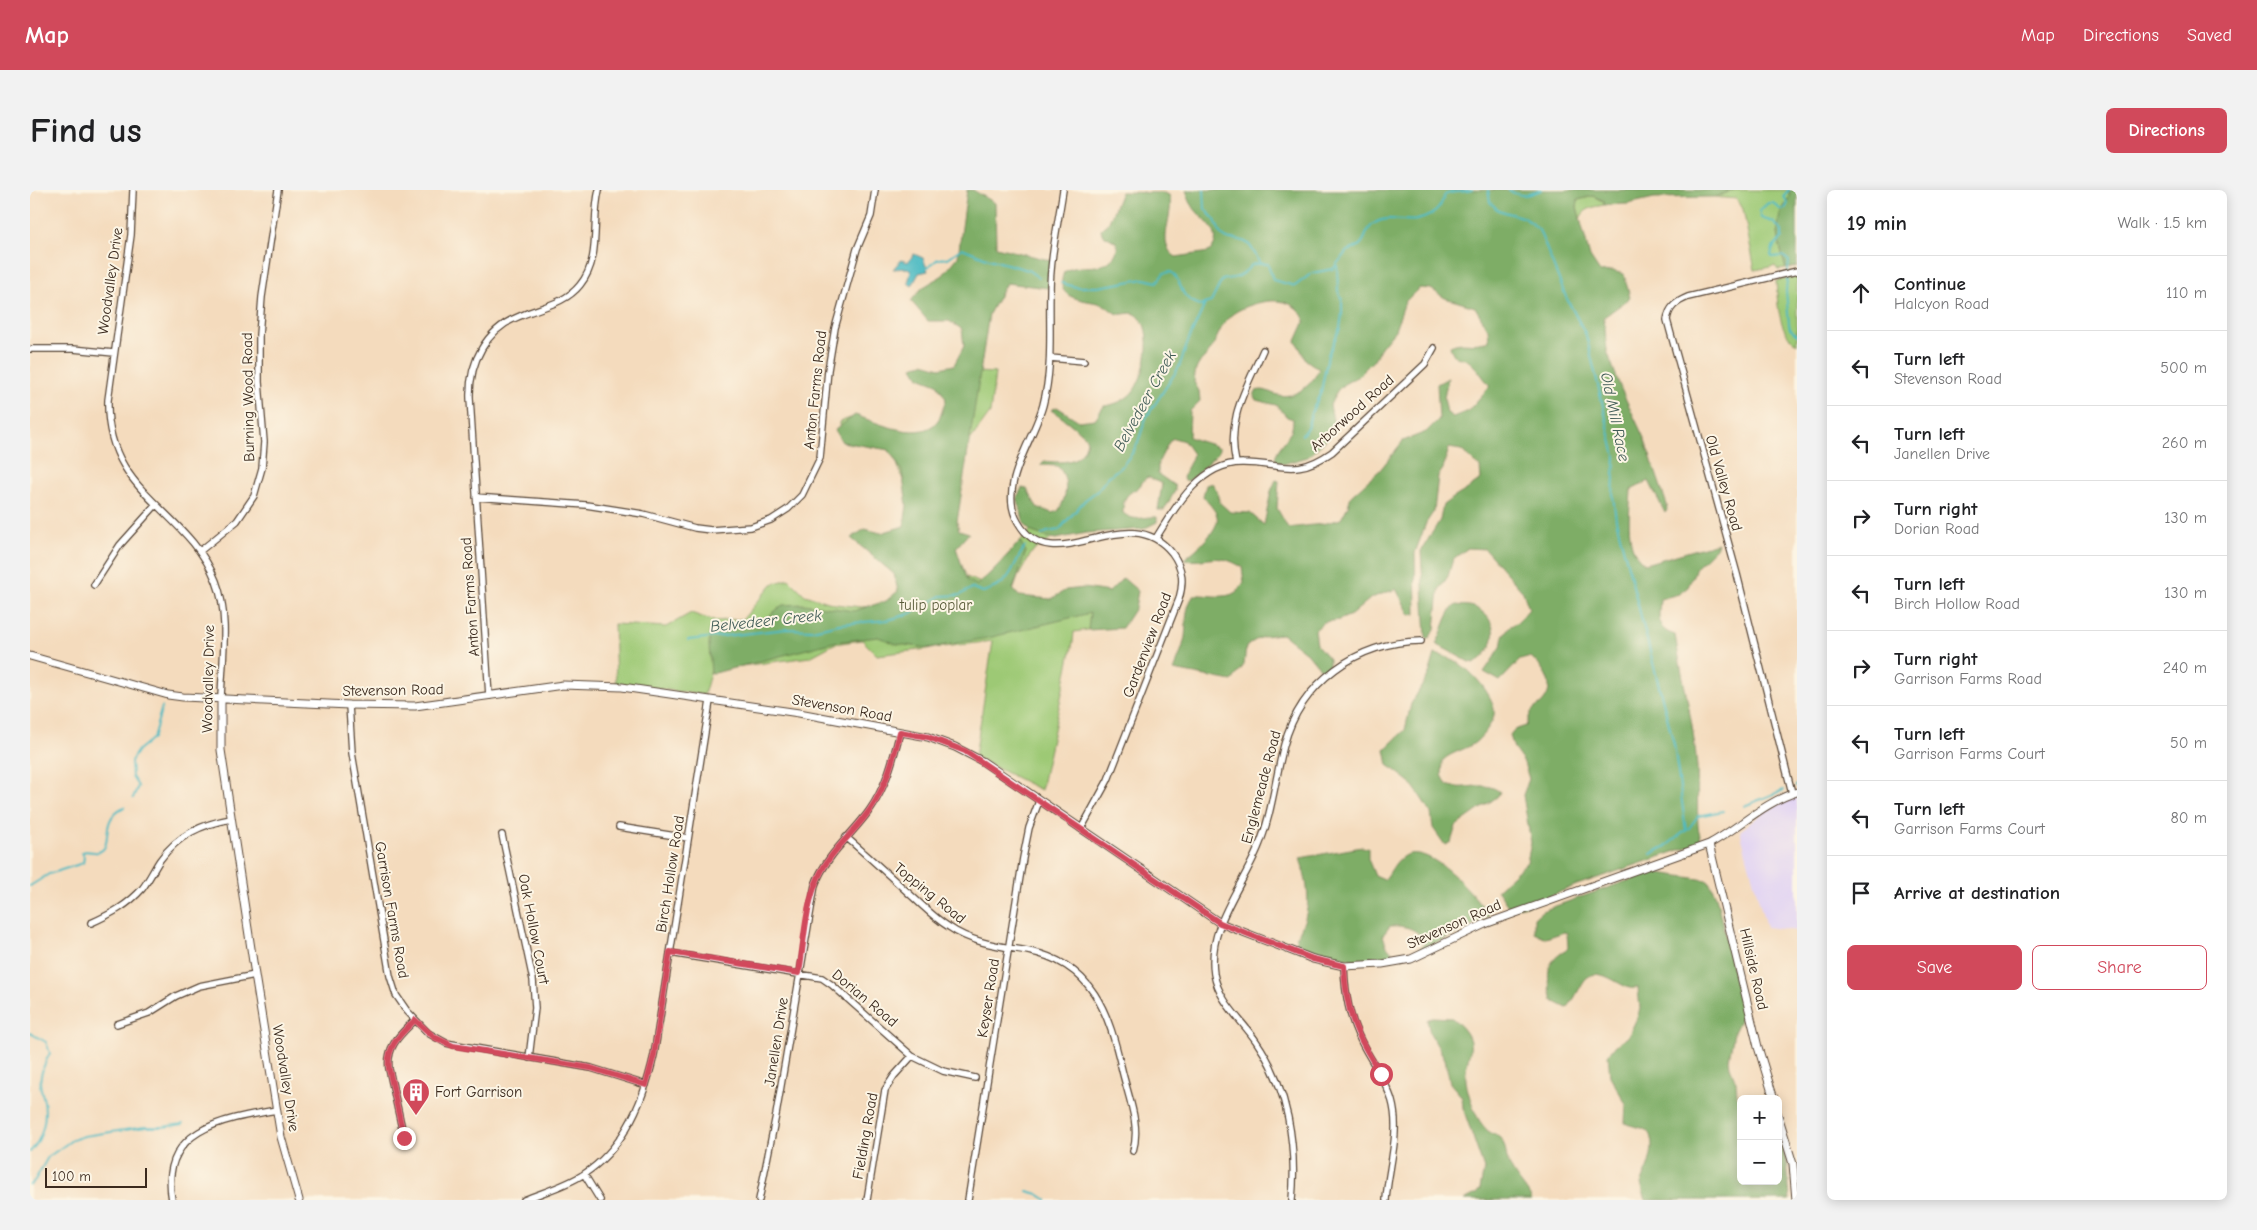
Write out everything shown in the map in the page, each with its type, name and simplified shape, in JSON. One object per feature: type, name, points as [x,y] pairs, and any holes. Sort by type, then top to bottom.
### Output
[{"type":"street","name":"Woodvalley Drive","points":[[133,190],[131,235],[114,354],[108,412],[112,439],[129,476],[155,506],[200,551],[216,583],[222,604],[221,750],[277,1110],[287,1162],[299,1200]]},
{"type":"street","name":"Burning Wood Road","points":[[200,551],[237,521],[254,496],[262,468],[264,442],[259,382],[259,335],[262,297],[278,190]]},
{"type":"street","name":"Anton Farms Road","points":[[489,696],[469,384],[476,359],[487,340],[499,327],[518,316],[563,300],[579,287],[588,274],[594,254],[599,190]]},
{"type":"street","name":"Anton Farms Road","points":[[476,497],[586,505],[643,514],[695,528],[711,530],[751,527],[771,520],[788,509],[802,495],[820,458],[829,363],[835,326],[857,249],[871,216],[875,190]]},
{"type":"street","points":[[1063,190],[1050,281],[1050,358],[1047,388],[1038,422],[1013,480],[1010,504],[1022,529],[1034,538],[1059,546],[1126,532],[1156,538]]},
{"type":"street","name":"Old Valley Road","points":[[1795,793],[1667,320],[1670,309],[1688,297],[1796,271]]},
{"type":"street","name":"Arborwood Road","points":[[1156,538],[1177,503],[1200,479],[1236,463],[1296,468],[1318,462],[1332,452],[1424,364],[1434,348]]},
{"type":"street","points":[[30,349],[73,349],[114,354]]},
{"type":"street","points":[[1236,463],[1232,440],[1236,413],[1263,350]]},
{"type":"street","points":[[1050,358],[1084,361]]},
{"type":"street","points":[[94,585],[120,545],[155,506]]},
{"type":"street","name":"Gardenview Road","points":[[1080,829],[1108,780],[1182,589],[1180,567],[1170,552],[1156,538]]},
{"type":"street","name":"Englemeade Road","points":[[1292,1200],[1294,1180],[1290,1125],[1279,1088],[1257,1042],[1225,1001],[1217,985],[1213,961],[1220,923],[1258,850],[1269,814],[1290,728],[1310,695],[1324,678],[1355,656],[1387,644],[1421,641]]},
{"type":"street","name":"Stevenson Road","points":[[30,656],[168,695],[348,705],[415,706],[563,686],[584,685],[630,688],[799,713],[928,737],[965,751],[1220,923],[1313,959],[1344,966],[1382,964],[1411,959],[1485,924],[1709,844],[1735,829],[1769,805],[1795,793]]},
{"type":"street","name":"Birch Hollow Road","points":[[524,1200],[584,1174],[605,1156],[618,1141],[636,1111],[646,1085],[654,1055],[710,701]]},
{"type":"street","name":"Garrison Farms Road","points":[[348,705],[352,753],[390,976],[400,1002],[415,1020],[434,1037],[453,1046],[602,1070],[646,1085]]},
{"type":"street","name":"Janellen Drive","points":[[759,1200],[776,1115],[815,885],[825,864],[846,837],[863,820],[882,790],[893,760],[900,732]]},
{"type":"street","name":"Keyser Road","points":[[968,1200],[1026,841],[1032,816],[1039,802]]},
{"type":"street","points":[[92,923],[112,913],[143,888],[160,860],[179,840],[202,826],[231,819]]},
{"type":"street","points":[[619,827],[688,838]]},
{"type":"street","name":"Oak Hollow Court","points":[[502,835],[533,980],[535,1008],[529,1058]]},
{"type":"street","name":"Topping Road","points":[[846,837],[948,927],[975,940],[1034,952],[1061,964],[1083,980],[1097,996],[1114,1034],[1136,1125],[1136,1143],[1133,1151]]},
{"type":"street","name":"Hillside Road","points":[[1709,844],[1756,1039],[1773,1095]]},
{"type":"street","name":"Dorian Road","points":[[670,952],[799,973],[828,981],[912,1056],[943,1071],[975,1078]]},
{"type":"street","points":[[1344,966],[1348,1008],[1355,1028],[1381,1074],[1392,1102],[1394,1132],[1386,1200]]},
{"type":"street","points":[[117,1024],[148,1013],[176,996],[199,986],[255,975]]},
{"type":"street","points":[[404,1138],[388,1058],[396,1038],[415,1020]]},
{"type":"street","name":"Fielding Road","points":[[867,1200],[885,1090],[894,1076],[912,1056]]},
{"type":"street","points":[[172,1200],[169,1181],[172,1164],[181,1146],[189,1138],[199,1130],[228,1119],[277,1110]]},
{"type":"street","points":[[1782,1128],[1793,1164],[1796,1200]]},
{"type":"street","points":[[584,1174],[600,1200]]},
{"type":"shaded area","points":[[1797,797],[1797,931],[1766,927],[1740,831],[1771,807]]},
{"type":"green space","name":"tulip poplar","points":[[967,190],[973,190],[995,203],[996,247],[1053,261],[1048,288],[1006,283],[989,314],[957,522],[959,530],[969,533],[956,548],[967,580],[977,585],[996,568],[1020,541],[1026,552],[1013,589],[1019,596],[1051,599],[1066,590],[1084,588],[1109,592],[1123,578],[1138,591],[1135,608],[1122,628],[1088,630],[1090,613],[988,638],[928,648],[897,644],[878,637],[834,642],[711,674],[710,630],[766,618],[783,605],[804,604],[854,611],[886,601],[898,591],[894,574],[851,538],[865,529],[881,533],[904,526],[907,505],[902,471],[889,450],[842,442],[835,430],[855,415],[900,430],[912,431],[923,430],[933,426],[940,417],[946,399],[937,384],[919,377],[913,367],[923,363],[940,368],[954,365],[964,346],[962,329],[949,321],[928,321],[911,301],[922,288],[943,275],[958,257]]},
{"type":"green space","points":[[1186,190],[1734,190],[1715,197],[1654,198],[1628,204],[1604,205],[1604,201],[1593,196],[1578,200],[1577,207],[1590,257],[1600,272],[1613,271],[1624,274],[1630,298],[1604,317],[1607,351],[1621,389],[1644,438],[1667,505],[1665,513],[1649,481],[1631,490],[1629,530],[1633,549],[1645,564],[1718,543],[1716,548],[1696,568],[1688,587],[1679,594],[1660,599],[1659,612],[1661,626],[1664,630],[1675,635],[1691,718],[1697,767],[1700,843],[1577,885],[1531,904],[1510,909],[1497,890],[1527,862],[1531,843],[1523,795],[1529,779],[1524,763],[1514,749],[1510,735],[1514,730],[1526,726],[1532,711],[1546,698],[1549,685],[1545,673],[1531,657],[1520,660],[1500,681],[1484,672],[1501,647],[1503,636],[1509,627],[1518,622],[1529,609],[1523,592],[1485,549],[1468,548],[1453,559],[1448,576],[1439,590],[1435,629],[1428,640],[1426,637],[1421,551],[1440,520],[1443,505],[1481,479],[1480,467],[1461,450],[1449,448],[1443,469],[1438,476],[1434,511],[1426,523],[1415,553],[1416,614],[1410,615],[1396,589],[1371,598],[1351,615],[1339,620],[1324,622],[1315,630],[1317,645],[1329,659],[1329,671],[1323,672],[1309,655],[1282,634],[1263,637],[1246,647],[1244,665],[1232,681],[1174,670],[1185,637],[1187,610],[1194,595],[1226,596],[1236,592],[1244,583],[1242,567],[1233,562],[1219,559],[1183,560],[1211,534],[1217,522],[1216,513],[1203,496],[1206,485],[1212,483],[1217,491],[1220,503],[1230,512],[1250,513],[1264,525],[1271,491],[1276,480],[1279,481],[1277,508],[1288,528],[1322,524],[1341,519],[1351,496],[1380,470],[1403,441],[1426,432],[1439,419],[1437,384],[1448,378],[1444,398],[1447,413],[1453,417],[1468,411],[1490,386],[1468,360],[1454,355],[1450,346],[1489,340],[1488,329],[1475,307],[1445,298],[1431,289],[1420,288],[1416,291],[1405,302],[1395,330],[1381,347],[1373,361],[1357,377],[1344,384],[1337,391],[1330,405],[1334,425],[1331,435],[1308,457],[1283,464],[1275,458],[1289,436],[1293,419],[1287,417],[1276,405],[1256,400],[1254,396],[1256,391],[1259,390],[1265,390],[1278,395],[1291,395],[1308,385],[1319,369],[1306,360],[1296,341],[1305,321],[1300,312],[1292,305],[1273,301],[1243,308],[1234,313],[1225,322],[1207,355],[1198,366],[1195,375],[1194,382],[1199,391],[1200,401],[1190,411],[1189,437],[1219,448],[1218,453],[1188,481],[1183,479],[1193,454],[1184,441],[1174,438],[1170,440],[1158,463],[1158,474],[1175,486],[1175,491],[1164,510],[1158,510],[1162,484],[1148,477],[1125,498],[1123,513],[1132,518],[1157,517],[1157,522],[1143,529],[1086,533],[1056,539],[1030,531],[1024,523],[1017,497],[1022,488],[1027,489],[1037,507],[1052,513],[1058,511],[1065,494],[1064,476],[1057,466],[1040,465],[1044,461],[1065,462],[1076,458],[1081,454],[1087,441],[1085,436],[1051,410],[1057,407],[1079,421],[1095,419],[1104,406],[1125,399],[1131,394],[1141,377],[1146,354],[1146,332],[1143,322],[1137,315],[1133,313],[1117,313],[1102,304],[1066,294],[1062,281],[1064,272],[1078,267],[1102,265],[1109,262],[1114,256],[1118,247],[1116,242],[1102,234],[1101,229],[1109,222],[1121,192],[1164,193],[1169,195],[1170,211],[1166,237],[1170,251],[1176,257],[1209,252],[1214,245],[1214,232],[1192,205]]},
{"type":"green space","points":[[1734,190],[1789,190],[1788,200],[1780,215],[1778,229],[1779,242],[1786,269],[1778,270],[1775,266],[1755,270],[1743,209],[1737,199],[1715,197]]},
{"type":"green space","points":[[1789,190],[1797,190],[1797,267],[1786,269],[1779,242],[1778,229],[1780,215],[1788,200]]},
{"type":"green space","points":[[1593,196],[1604,202],[1604,205],[1587,210],[1580,219],[1577,207],[1578,200]]},
{"type":"green space","points":[[1797,276],[1797,344],[1790,338],[1782,324],[1778,307],[1776,281]]},
{"type":"green space","points":[[956,371],[995,373],[990,413],[958,457],[937,478],[964,576],[981,583],[1034,527],[1053,538],[1032,552],[1018,577],[1013,591],[1021,600],[1094,600],[1107,627],[1074,632],[1041,790],[975,757],[993,641],[877,655],[862,640],[834,644],[810,657],[711,670],[704,695],[616,683],[614,624],[666,627],[691,613],[714,621],[743,619],[772,584],[789,579],[805,595],[835,604],[861,607],[888,604],[903,593],[911,503],[894,455],[882,444],[840,439],[839,422],[856,416],[901,437],[943,435]]},
{"type":"green space","points":[[1456,605],[1476,608],[1490,620],[1493,628],[1492,644],[1482,658],[1474,663],[1436,644],[1450,612]]},
{"type":"green space","points":[[1435,654],[1454,661],[1469,671],[1482,685],[1494,708],[1492,722],[1477,741],[1443,760],[1442,775],[1447,785],[1454,787],[1487,786],[1500,792],[1497,797],[1456,826],[1451,842],[1445,845],[1433,828],[1431,813],[1420,796],[1410,782],[1388,765],[1385,749],[1405,730],[1411,704],[1429,674]]},
{"type":"green space","points":[[1362,847],[1368,848],[1368,859],[1375,876],[1384,880],[1401,858],[1412,854],[1424,856],[1437,862],[1462,884],[1489,915],[1467,928],[1415,953],[1424,944],[1416,931],[1401,926],[1390,926],[1383,935],[1386,945],[1393,953],[1392,959],[1359,961],[1305,949],[1297,943],[1296,938],[1305,918],[1308,899],[1306,880],[1300,858]]},
{"type":"green space","points":[[1653,872],[1709,882],[1716,896],[1743,1014],[1734,1032],[1729,1059],[1736,1082],[1737,1096],[1737,1185],[1782,1185],[1782,1147],[1787,1163],[1790,1200],[1646,1200],[1641,1184],[1650,1158],[1652,1142],[1645,1129],[1625,1123],[1626,1104],[1610,1076],[1608,1055],[1616,1045],[1628,1037],[1637,1018],[1640,1009],[1638,988],[1628,988],[1605,976],[1594,974],[1584,981],[1567,1008],[1553,1001],[1549,982],[1549,968],[1554,959],[1568,947],[1567,933],[1564,932],[1546,938],[1534,932],[1534,918],[1542,911]]},
{"type":"green space","points":[[1432,1017],[1452,1018],[1468,1036],[1470,1051],[1466,1075],[1467,1087],[1474,1111],[1484,1127],[1501,1139],[1511,1169],[1532,1200],[1464,1200],[1476,1194],[1480,1189],[1484,1169],[1463,1108],[1462,1097],[1450,1083],[1445,1059],[1430,1033],[1427,1020]]},
{"type":"water","points":[[914,254],[923,258],[928,271],[919,273],[912,286],[908,283],[911,271],[908,268],[893,269],[901,260],[908,262]]},
{"type":"waterway","points":[[1204,190],[1205,209],[1215,220],[1221,235],[1227,239],[1245,241],[1251,247],[1260,264]]},
{"type":"waterway","points":[[1061,283],[1076,287],[1098,287],[1144,279],[1157,282],[1164,273],[1171,272],[1176,276],[1187,298],[1200,305],[1211,302],[1222,280],[1237,277],[1252,265],[1261,263],[1268,264],[1273,280],[1295,286],[1312,273],[1333,269],[1347,251],[1363,242],[1371,226],[1380,220],[1412,221],[1424,218],[1438,209],[1445,195],[1472,190]]},
{"type":"waterway","name":"Old Mill Race","points":[[1488,190],[1490,202],[1498,210],[1525,218],[1539,230],[1566,297],[1586,335],[1615,456],[1613,496],[1616,520],[1674,744],[1686,831]]},
{"type":"waterway","points":[[1509,190],[1513,193],[1525,195],[1541,190]]},
{"type":"waterway","points":[[1789,190],[1783,196],[1788,203],[1785,209],[1781,210],[1773,203],[1768,203],[1759,211],[1761,218],[1773,222],[1782,231],[1782,238],[1773,248],[1771,255],[1772,257],[1783,256],[1789,261],[1786,291],[1789,324],[1790,329],[1797,335]]},
{"type":"waterway","points":[[928,267],[938,259],[948,258],[962,248],[989,259],[1028,270],[1039,278]]},
{"type":"waterway","points":[[1302,435],[1308,426],[1311,413],[1321,392],[1328,355],[1340,328],[1342,300],[1338,291],[1337,266]]},
{"type":"waterway","name":"Belvedeer Creek","points":[[1042,535],[1059,530],[1085,500],[1097,491],[1133,452],[1146,418],[1179,367],[1205,304]]},
{"type":"waterway","name":"Belvedeer Creek","points":[[688,640],[787,629],[812,630],[839,624],[888,620],[909,614],[941,596],[960,595],[972,588],[983,592],[1001,584],[1010,574],[1025,547]]},
{"type":"waterway","points":[[133,798],[138,786],[132,777],[131,761],[138,750],[153,738],[162,707]]},
{"type":"waterway","points":[[1744,806],[1784,790]]},
{"type":"waterway","points":[[30,886],[49,874],[83,863],[84,857],[82,852],[98,852],[103,849],[111,819],[124,807]]},
{"type":"waterway","name":"Old Mill Race","points":[[1651,854],[1666,846],[1689,828],[1698,816],[1723,811]]},
{"type":"waterway","points":[[30,1033],[46,1042],[50,1053],[41,1074],[40,1082],[45,1119],[41,1134],[30,1152]]},
{"type":"waterway","points":[[30,1185],[35,1180],[48,1157],[72,1140],[84,1136],[145,1127],[183,1124]]},
{"type":"waterway","points":[[1027,1191],[1038,1194],[1047,1200]]},
{"type":"place","name":"Fort Garrison","points":[[416,1116]]},
{"type":"route","points":[[404,1138],[388,1058],[396,1038],[415,1020],[428,1033],[453,1046],[591,1068],[646,1085],[654,1055],[670,952],[799,973],[811,901],[818,877],[831,856],[863,820],[877,800],[887,778],[900,732],[928,737],[947,743],[982,761],[1207,916],[1220,923],[1313,959],[1344,966],[1348,1008],[1363,1044],[1381,1074]]}]
